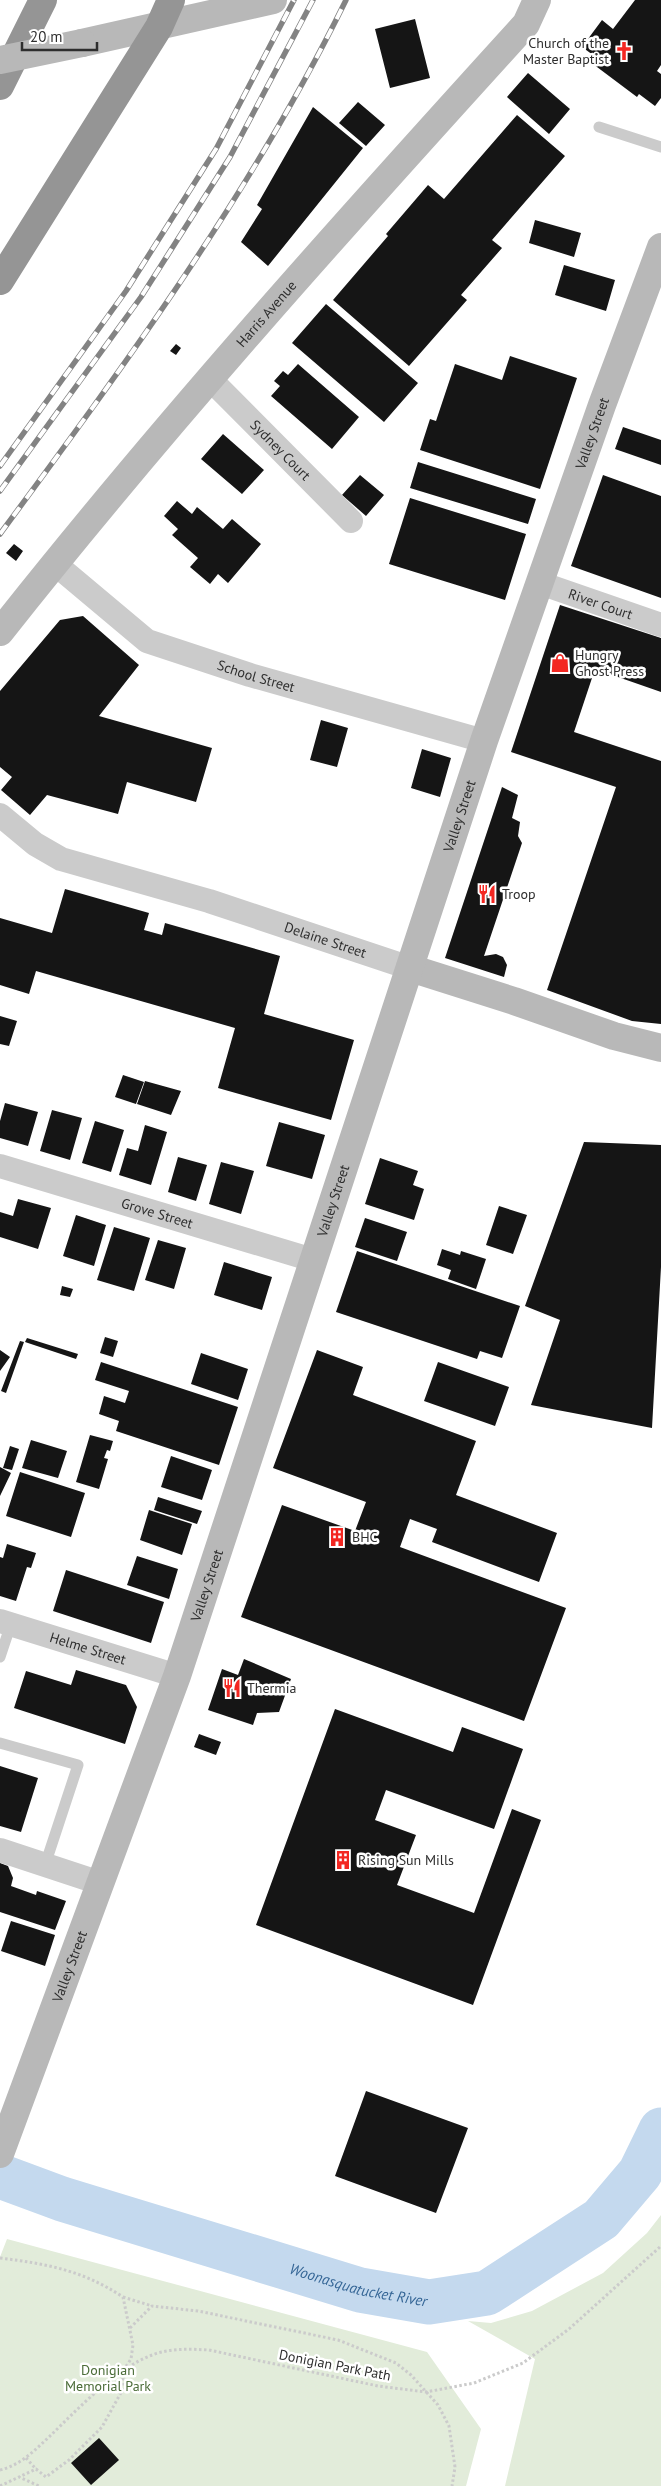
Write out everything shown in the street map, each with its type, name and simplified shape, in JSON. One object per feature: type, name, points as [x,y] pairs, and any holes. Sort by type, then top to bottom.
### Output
[{"type":"highway","points":[[0,86],[43,0]]},
{"type":"highway","points":[[0,281],[159,27],[171,0]]},
{"type":"main road","points":[[0,60],[159,27],[273,0]]},
{"type":"main road","name":"Harris Avenue","points":[[0,632],[54,563],[210,380],[370,196],[526,24],[537,0]]},
{"type":"main road","name":"Valley Street","points":[[2,2148],[177,1676],[484,741],[661,247]]},
{"type":"main road","name":"Delaine Street","points":[[410,968],[514,1000],[614,1036],[661,1048]]},
{"type":"street","name":"Sydney Court","points":[[210,380],[351,522]]},
{"type":"street","name":"School Street","points":[[54,563],[147,641],[250,675],[484,741]]},
{"type":"street","name":"River Court","points":[[540,583],[661,625]]},
{"type":"street","name":"Delaine Street","points":[[0,815],[35,844],[61,859],[209,901],[410,968]]},
{"type":"street","name":"Grove Street","points":[[0,1166],[313,1260]]},
{"type":"street","name":"Helme Street","points":[[6,1622],[177,1676]]},
{"type":"street","points":[[0,1850],[100,1884]]},
{"type":"lane","points":[[599,127],[661,147]]},
{"type":"lane","points":[[0,1657],[6,1622]]},
{"type":"lane","points":[[0,1743],[78,1765],[44,1864]]},
{"type":"path","name":"Donigian Park Path","points":[[0,2470],[26,2458],[67,2419],[123,2371],[152,2355],[182,2348],[209,2350],[378,2386],[426,2392],[474,2383],[524,2362],[569,2330],[661,2246]]},
{"type":"path","points":[[0,2258],[72,2271],[100,2282],[123,2297],[152,2306],[198,2311],[338,2340],[396,2363],[411,2374],[438,2404],[449,2426],[455,2467],[452,2486]]},
{"type":"path","points":[[26,2458],[46,2477],[69,2460],[102,2427],[123,2389],[123,2371],[131,2359],[133,2345],[123,2297]]},
{"type":"path","points":[[130,2328],[152,2306]]},
{"type":"path","points":[[0,2486],[36,2469]]},
{"type":"path","points":[[19,2477],[40,2486]]},
{"type":"green space","points":[[661,2215],[661,2486],[505,2486],[535,2359],[468,2321],[491,2323],[532,2311],[603,2273],[647,2233]]},
{"type":"green space","name":"Donigian Memorial Park","points":[[7,2239],[427,2352],[481,2429],[466,2486],[0,2486],[0,2257]]},
{"type":"building","name":"Church of the Master Baptist","points":[[635,0],[661,0],[661,65],[657,71],[661,74],[661,98],[655,106],[639,94],[637,97],[589,61],[593,55],[582,47],[602,20],[613,29]]},
{"type":"building","points":[[415,19],[430,78],[390,88],[375,29]]},
{"type":"building","points":[[528,73],[570,109],[549,134],[507,97]]},
{"type":"building","points":[[358,102],[385,125],[366,146],[339,123]]},
{"type":"building","points":[[313,107],[363,148],[268,266],[241,242],[262,209],[257,205]]},
{"type":"building","points":[[517,115],[565,156],[492,240],[502,248],[461,295],[467,300],[409,366],[333,300],[388,236],[386,234],[428,185],[444,199]]},
{"type":"building","points":[[535,220],[581,233],[574,257],[529,243]]},
{"type":"building","points":[[564,265],[615,280],[606,311],[555,295]]},
{"type":"building","points":[[326,304],[418,383],[384,422],[292,343]]},
{"type":"building","points":[[176,344],[181,348],[176,355],[170,351]]},
{"type":"building","points":[[510,356],[577,378],[540,489],[420,450],[430,419],[436,421],[455,364],[502,380]]},
{"type":"building","points":[[298,364],[359,417],[332,449],[271,396],[280,386],[274,381],[283,371],[288,375]]},
{"type":"building","points":[[623,427],[661,440],[661,465],[615,449]]},
{"type":"building","points":[[223,434],[264,470],[242,494],[201,459]]},
{"type":"building","points":[[418,462],[536,499],[528,524],[410,488]]},
{"type":"building","points":[[360,475],[384,495],[366,516],[342,495]]},
{"type":"building","points":[[603,475],[661,496],[661,598],[571,566]]},
{"type":"building","points":[[410,498],[526,534],[505,600],[389,564]]},
{"type":"building","points":[[177,501],[192,514],[197,507],[223,529],[232,519],[261,544],[228,583],[218,574],[210,584],[190,567],[198,558],[172,535],[178,529],[164,516]]},
{"type":"building","points":[[14,544],[23,551],[16,561],[6,553]]},
{"type":"building","points":[[560,605],[661,638],[661,692],[595,669],[574,732],[661,761],[661,1024],[632,1021],[547,990],[616,787],[511,752]]},
{"type":"building","points":[[83,616],[139,665],[99,716],[212,748],[196,802],[127,782],[118,814],[47,795],[30,815],[1,790],[12,777],[0,767],[0,691],[60,620]]},
{"type":"building","points":[[321,720],[348,728],[337,767],[310,760]]},
{"type":"building","points":[[422,749],[451,758],[440,797],[411,788]]},
{"type":"building","points":[[502,787],[518,795],[512,818],[520,822],[518,836],[522,843],[484,956],[496,954],[503,957],[507,965],[504,977],[445,958]]},
{"type":"building","points":[[65,889],[149,913],[144,930],[162,935],[165,923],[280,956],[264,1014],[354,1040],[331,1120],[218,1088],[235,1028],[36,971],[29,994],[0,985],[0,918],[52,933]]},
{"type":"building","points":[[0,1016],[17,1021],[9,1046],[0,1044]]},
{"type":"building","points":[[123,1075],[144,1082],[136,1104],[115,1097]]},
{"type":"building","points":[[145,1081],[181,1091],[171,1115],[137,1104]]},
{"type":"building","points":[[5,1103],[38,1112],[28,1146],[0,1138],[0,1121]]},
{"type":"building","points":[[52,1110],[82,1118],[70,1160],[40,1151]]},
{"type":"building","points":[[95,1121],[124,1130],[111,1172],[82,1163]]},
{"type":"building","points":[[279,1122],[325,1135],[312,1179],[266,1166]]},
{"type":"building","points":[[145,1125],[167,1132],[151,1185],[119,1175],[127,1148],[138,1151]]},
{"type":"building","points":[[584,1142],[661,1145],[661,1267],[652,1428],[531,1405],[560,1320],[525,1306]]},
{"type":"building","points":[[178,1157],[207,1165],[196,1201],[168,1192]]},
{"type":"building","points":[[380,1158],[418,1171],[413,1185],[424,1189],[414,1220],[365,1204]]},
{"type":"building","points":[[221,1162],[254,1171],[241,1214],[209,1204]]},
{"type":"building","points":[[18,1199],[51,1208],[38,1249],[0,1237],[0,1212],[13,1216]]},
{"type":"building","points":[[499,1206],[527,1215],[513,1254],[486,1245]]},
{"type":"building","points":[[76,1215],[106,1225],[94,1266],[63,1256]]},
{"type":"building","points":[[365,1218],[407,1232],[397,1261],[355,1247]]},
{"type":"building","points":[[114,1227],[150,1238],[134,1291],[97,1280]]},
{"type":"building","points":[[158,1240],[186,1248],[174,1289],[145,1280]]},
{"type":"building","points":[[442,1249],[460,1255],[461,1251],[486,1259],[476,1289],[448,1279],[451,1270],[437,1265]]},
{"type":"building","points":[[357,1251],[520,1306],[502,1358],[480,1351],[477,1359],[336,1312]]},
{"type":"building","points":[[224,1262],[272,1277],[262,1310],[214,1295]]},
{"type":"building","points":[[62,1286],[73,1289],[70,1297],[60,1295]]},
{"type":"building","points":[[105,1337],[118,1341],[113,1357],[100,1353]]},
{"type":"building","points":[[27,1338],[78,1354],[76,1359],[25,1342]]},
{"type":"building","points":[[20,1341],[24,1342],[6,1393],[1,1391]]},
{"type":"building","points":[[0,1350],[10,1357],[0,1371]]},
{"type":"building","name":"BHC","points":[[317,1350],[363,1367],[353,1395],[476,1441],[456,1495],[557,1533],[539,1582],[432,1542],[437,1529],[410,1519],[400,1547],[566,1608],[524,1721],[241,1617],[282,1505],[355,1531],[366,1502],[273,1468]]},
{"type":"building","points":[[201,1353],[248,1369],[238,1400],[191,1384]]},
{"type":"building","points":[[101,1362],[238,1407],[219,1465],[116,1431],[119,1421],[99,1414],[104,1396],[125,1403],[129,1391],[95,1380]]},
{"type":"building","points":[[438,1362],[509,1387],[495,1426],[424,1401]]},
{"type":"building","points":[[90,1435],[113,1441],[110,1451],[107,1450],[104,1458],[108,1459],[99,1489],[76,1482]]},
{"type":"building","points":[[31,1440],[67,1451],[58,1478],[22,1468]]},
{"type":"building","points":[[10,1446],[19,1449],[12,1470],[3,1468]]},
{"type":"building","points":[[171,1456],[212,1470],[202,1500],[161,1487]]},
{"type":"building","points":[[0,1467],[11,1473],[0,1496]]},
{"type":"building","points":[[20,1472],[85,1493],[71,1537],[6,1516]]},
{"type":"building","points":[[158,1497],[202,1511],[197,1524],[154,1510]]},
{"type":"building","points":[[149,1510],[192,1524],[182,1555],[140,1540]]},
{"type":"building","points":[[7,1544],[36,1553],[31,1568],[27,1567],[16,1601],[0,1596],[0,1557],[3,1558]]},
{"type":"building","points":[[137,1556],[178,1569],[169,1599],[127,1585]]},
{"type":"building","points":[[66,1570],[164,1602],[151,1643],[53,1611]]},
{"type":"building","points":[[244,1659],[291,1679],[279,1712],[257,1713],[253,1725],[208,1710],[222,1669],[238,1675]]},
{"type":"building","points":[[76,1670],[126,1685],[137,1707],[125,1744],[14,1708],[26,1671],[71,1685]]},
{"type":"building","name":"Rising Sun Mills","points":[[335,1709],[453,1752],[462,1727],[523,1749],[494,1829],[386,1790],[375,1820],[416,1835],[397,1885],[474,1913],[512,1809],[541,1820],[473,2005],[256,1925]]},
{"type":"building","points":[[199,1734],[221,1742],[216,1755],[194,1747]]},
{"type":"building","points":[[0,1766],[38,1778],[21,1832],[0,1826]]},
{"type":"building","points":[[0,1863],[8,1866],[13,1878],[11,1886],[36,1895],[37,1891],[66,1901],[55,1930],[0,1912]]},
{"type":"building","points":[[11,1921],[55,1935],[45,1966],[1,1951]]},
{"type":"building","points":[[366,2091],[468,2128],[436,2213],[335,2176]]},
{"type":"building","points":[[99,2438],[119,2460],[91,2485],[71,2463]]},
{"type":"waterway","name":"Woonasquatucket River","points":[[0,2176],[62,2199],[360,2290],[429,2302],[487,2293],[601,2219],[640,2173],[661,2130]]},
{"type":"railway","points":[[0,466],[126,291],[216,149],[294,0]]},
{"type":"railway","points":[[0,491],[141,297],[230,157],[313,0]]},
{"type":"railway","points":[[0,534],[141,340],[229,208],[309,71],[346,0]]},
{"type":"place","name":"Church of the Master Baptist","points":[[624,51]]},
{"type":"place","name":"Hungry Ghost Press","points":[[560,663]]},
{"type":"place","name":"Troop","points":[[487,894]]},
{"type":"place","name":"BHC","points":[[337,1537]]},
{"type":"place","name":"Thermia","points":[[232,1688]]},
{"type":"place","name":"Rising Sun Mills","points":[[343,1860]]}]
